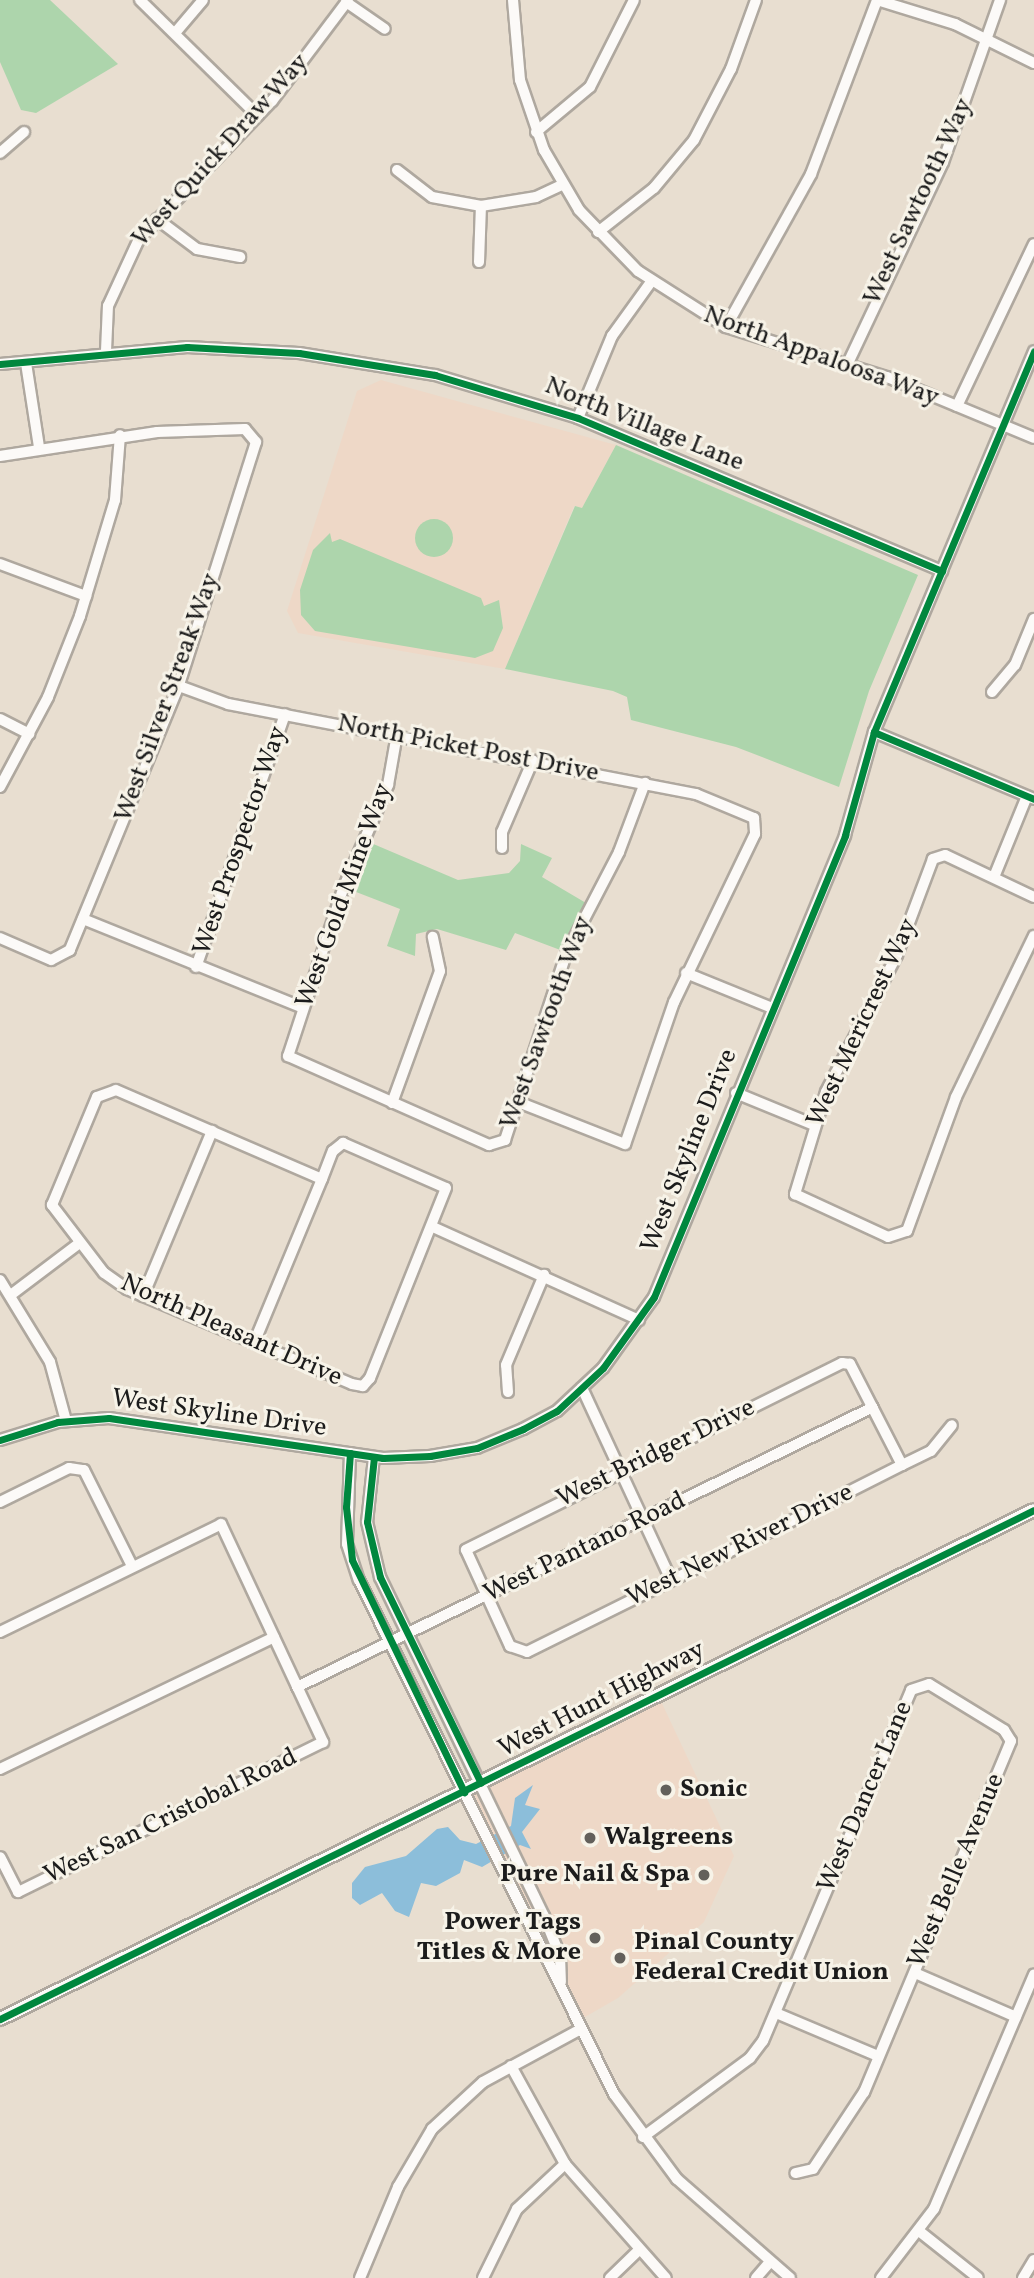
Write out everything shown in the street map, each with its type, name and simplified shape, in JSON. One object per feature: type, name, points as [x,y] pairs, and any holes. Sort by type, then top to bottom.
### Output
[{"type":"main road","name":"West Hunt Highway","points":[[0,2019],[1034,1510]]},
{"type":"street","points":[[140,0],[258,116]]},
{"type":"street","points":[[175,33],[203,0]]},
{"type":"street","name":"North Appaloosa Way","points":[[513,0],[520,80],[536,132],[562,185],[598,232],[651,282],[726,327],[848,363],[1034,438]]},
{"type":"street","points":[[536,132],[590,87],[634,0]]},
{"type":"street","points":[[598,232],[654,188],[694,140],[731,69],[756,0]]},
{"type":"street","points":[[726,327],[811,174],[877,0],[989,38],[1034,62]]},
{"type":"street","name":"West Sawtooth Way","points":[[848,363],[943,162],[989,38],[1000,0]]},
{"type":"street","points":[[347,1],[385,29]]},
{"type":"street","name":"West Quick Draw Way","points":[[106,351],[115,282],[157,219],[258,116],[347,1]]},
{"type":"street","points":[[0,153],[24,132]]},
{"type":"street","points":[[397,170],[432,197],[481,206],[536,197],[562,185]]},
{"type":"street","points":[[479,262],[481,206]]},
{"type":"street","points":[[157,219],[197,249],[240,257]]},
{"type":"street","points":[[957,406],[1034,244]]},
{"type":"street","points":[[578,418],[612,336],[651,282]]},
{"type":"street","name":"North Village Lane","points":[[0,364],[26,363],[106,351],[187,347],[357,360],[480,386],[578,418],[942,570]]},
{"type":"street","name":"West Skyline Drive","points":[[0,1440],[66,1421],[151,1421],[374,1457],[477,1448],[557,1411],[582,1388],[639,1320],[853,813],[874,732],[1034,351]]},
{"type":"street","points":[[26,363],[39,447]]},
{"type":"street","name":"North Village Lane","points":[[0,371],[26,363]]},
{"type":"street","name":"West Silver Streak Way","points":[[0,938],[51,960],[63,959],[83,919],[178,686],[252,455],[253,432],[120,435]]},
{"type":"street","points":[[0,456],[39,447],[120,435],[115,500],[86,596],[29,734],[0,787]]},
{"type":"street","points":[[0,564],[86,596]]},
{"type":"street","points":[[992,692],[1015,665],[1034,620]]},
{"type":"street","name":"North Picket Post Drive","points":[[178,686],[285,714],[533,760],[696,794],[754,818],[750,844],[687,972]]},
{"type":"street","name":"West Prospector Way","points":[[196,967],[232,857],[277,752],[285,714]]},
{"type":"street","points":[[0,719],[29,734]]},
{"type":"street","points":[[874,732],[1030,798],[994,877],[1034,897]]},
{"type":"street","name":"West Gold Mine Way","points":[[392,1102],[288,1056],[303,1008],[388,785],[397,734]]},
{"type":"street","points":[[502,848],[502,832],[533,760]]},
{"type":"street","name":"West Sawtooth Way","points":[[392,1102],[498,1146],[518,1102],[566,954],[620,852],[645,783]]},
{"type":"street","name":"West Mericrest Way","points":[[994,877],[937,856],[897,955],[847,1045],[814,1125],[795,1194],[899,1237],[956,1097],[1034,936]]},
{"type":"street","points":[[83,919],[196,967],[303,1008]]},
{"type":"street","points":[[392,1102],[440,971],[433,937]]},
{"type":"street","points":[[518,1102],[625,1144],[687,972],[772,1008]]},
{"type":"street","name":"North Pleasant Drive","points":[[212,1131],[104,1090],[52,1205],[78,1244],[104,1273],[143,1296],[363,1385],[433,1227]]},
{"type":"street","points":[[736,1093],[814,1125]]},
{"type":"street","points":[[143,1296],[212,1131],[322,1179]]},
{"type":"street","points":[[254,1343],[322,1179],[343,1143],[446,1188],[433,1227],[639,1320]]},
{"type":"street","points":[[12,1294],[78,1244]]},
{"type":"street","points":[[508,1392],[506,1365],[544,1275]]},
{"type":"street","points":[[0,1280],[12,1294],[50,1362],[66,1421]]},
{"type":"street","name":"West Bridger Drive","points":[[486,1596],[469,1545],[842,1363],[850,1364],[873,1407]]},
{"type":"street","points":[[582,1388],[671,1580]]},
{"type":"street","points":[[873,1407],[902,1465]]},
{"type":"street","name":"West Pantano Road","points":[[298,1687],[873,1407]]},
{"type":"street","name":"West New River Drive","points":[[486,1596],[518,1652],[932,1451],[952,1425]]},
{"type":"street","points":[[350,1453],[347,1544],[390,1644],[506,1880],[561,1982],[581,2029],[643,2137],[701,2203],[790,2278]]},
{"type":"street","points":[[374,1457],[367,1496],[372,1551],[408,1634],[522,1871],[559,1956],[561,1982]]},
{"type":"street","points":[[0,1502],[78,1468],[132,1566]]},
{"type":"street","points":[[0,1632],[221,1524],[298,1687]]},
{"type":"street","points":[[0,1769],[274,1637]]},
{"type":"street","name":"West Belle Avenue","points":[[795,2173],[813,2169],[833,2143],[878,2056],[1011,1741],[959,1699],[917,1683]]},
{"type":"street","name":"West Dancer Lane","points":[[643,2137],[750,2058],[776,2012],[917,1683]]},
{"type":"street","name":"West San Cristobal Road","points":[[0,1857],[18,1892],[323,1742],[298,1687]]},
{"type":"street","points":[[915,1973],[1016,2017]]},
{"type":"street","points":[[881,2278],[919,2231],[1034,1974]]},
{"type":"street","points":[[776,2012],[878,2056]]},
{"type":"street","points":[[360,2278],[398,2187],[432,2129],[483,2082],[581,2029]]},
{"type":"street","points":[[511,2066],[565,2164],[638,2250],[666,2278]]},
{"type":"street","points":[[483,2278],[517,2209],[565,2164]]},
{"type":"street","points":[[919,2231],[978,2278]]},
{"type":"street","points":[[610,2278],[638,2250]]},
{"type":"street","points":[[1023,2278],[1034,2260]]},
{"type":"street","points":[[756,2278],[770,2262]]},
{"type":"shaded area","points":[[381,380],[616,445],[582,508],[574,506],[505,669],[298,633],[287,611],[357,391]]},
{"type":"shaded area","points":[[658,1695],[734,1856],[704,1922],[618,1998],[578,2021],[469,1790]]},
{"type":"green space","points":[[0,0],[50,0],[118,64],[36,113],[21,110],[0,62]]},
{"type":"green space","points":[[616,445],[918,575],[869,691],[839,787],[736,747],[631,720],[627,697],[613,691],[505,669],[575,506],[582,508]]},
{"type":"green space","points":[[434,519],[447,525],[453,538],[447,551],[434,557],[421,551],[415,538],[421,525]]},
{"type":"green space","points":[[330,533],[332,542],[340,539],[481,598],[484,606],[499,600],[503,628],[493,651],[475,658],[315,631],[301,615],[300,590],[313,550]]},
{"type":"green space","points":[[371,843],[458,880],[509,873],[520,861],[521,844],[552,858],[542,877],[586,903],[563,951],[515,933],[506,950],[437,929],[416,934],[415,956],[387,946],[400,909],[351,890]]},
{"type":"water","points":[[533,1785],[525,1805],[540,1809],[522,1832],[531,1849],[520,1845],[482,1867],[464,1860],[460,1873],[436,1886],[421,1883],[409,1917],[395,1911],[382,1893],[360,1905],[352,1898],[352,1883],[365,1867],[406,1856],[437,1829],[448,1827],[460,1840],[476,1844],[511,1826],[515,1798]]},
{"type":"cycle path","points":[[0,364],[187,347],[299,353],[435,375],[578,418],[942,571]]},
{"type":"cycle path","points":[[0,1440],[58,1422],[109,1418],[383,1458],[430,1456],[477,1448],[523,1429],[557,1411],[603,1368],[654,1297],[845,835],[874,732],[1034,351]]},
{"type":"cycle path","points":[[874,732],[1034,799]]},
{"type":"cycle path","points":[[350,1453],[346,1507],[352,1560],[464,1792]]},
{"type":"cycle path","points":[[374,1457],[367,1522],[380,1577],[481,1783]]},
{"type":"cycle path","points":[[0,2019],[1034,1510]]},
{"type":"place","name":"Sonic","points":[[666,1790]]},
{"type":"place","name":"Walgreens","points":[[590,1838]]},
{"type":"place","name":"Pure Nail & Spa","points":[[704,1875]]},
{"type":"place","name":"Power Tags Titles & More","points":[[595,1938]]},
{"type":"place","name":"Pinal County Federal Credit Union","points":[[620,1958]]}]
